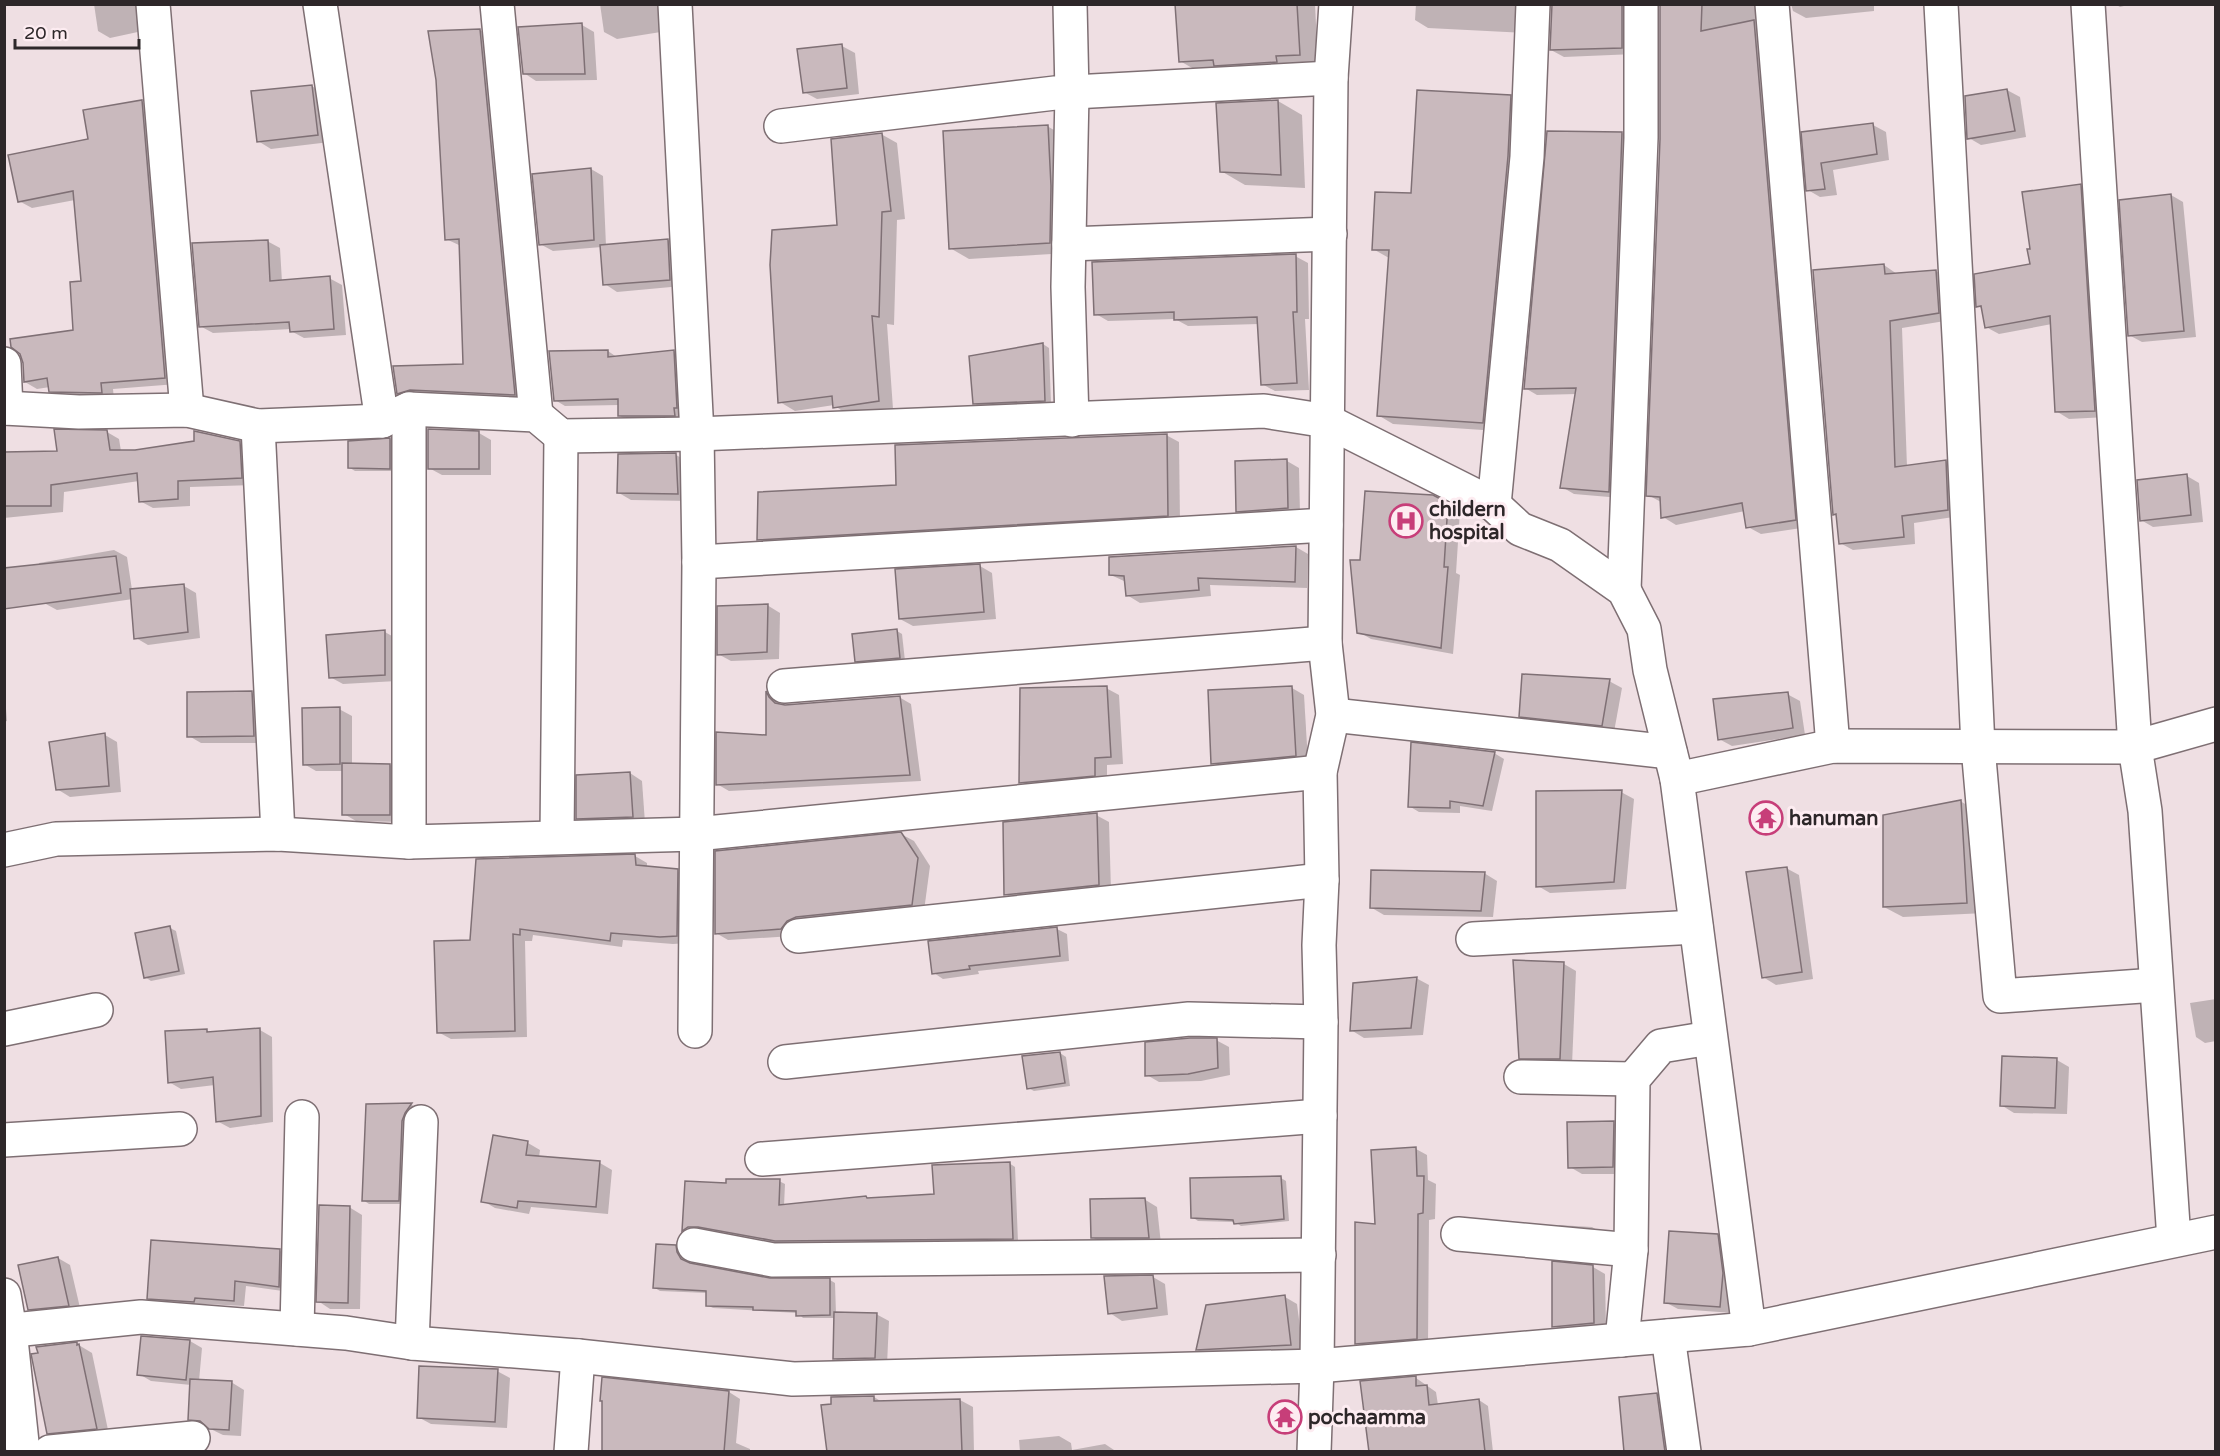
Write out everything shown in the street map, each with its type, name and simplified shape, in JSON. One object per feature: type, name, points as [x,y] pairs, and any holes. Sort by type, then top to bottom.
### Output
[{"type":"street","points":[[153,4],[187,410]]},
{"type":"street","points":[[320,4],[395,415],[409,842]]},
{"type":"street","points":[[497,4],[536,416]]},
{"type":"street","points":[[675,4],[697,434],[699,562],[695,1031]]},
{"type":"street","points":[[1070,4],[1072,93],[1068,287],[1072,420]]},
{"type":"street","points":[[1314,1452],[1319,1255],[1321,1022],[1319,945],[1322,880],[1320,771],[1333,716],[1325,643],[1331,78],[1336,4]]},
{"type":"street","points":[[1494,505],[1527,157],[1533,4]]},
{"type":"street","points":[[1624,590],[1641,138],[1641,4]]},
{"type":"street","points":[[1772,4],[1833,746]]},
{"type":"street","points":[[1941,4],[1978,747],[2000,996],[2156,985]]},
{"type":"street","points":[[2088,4],[2135,747],[2145,811],[2174,1240]]},
{"type":"street","points":[[781,126],[1055,93],[1331,78]]},
{"type":"street","points":[[1070,244],[1330,234]]},
{"type":"street","points":[[4,364],[5,408],[79,412],[187,410],[258,426],[395,415],[536,416],[561,436],[697,434],[1264,411],[1327,421],[1494,505],[1520,529],[1560,546],[1624,590],[1644,629],[1650,670],[1674,766],[1749,1329]]},
{"type":"street","points":[[258,426],[278,834]]},
{"type":"street","points":[[557,837],[561,436]]},
{"type":"street","points":[[699,562],[1326,525]]},
{"type":"street","points":[[784,686],[1325,643]]},
{"type":"street","points":[[1333,716],[1674,766],[1833,746],[2135,747],[2216,724]]},
{"type":"street","points":[[4,850],[56,839],[278,834],[409,842],[696,834],[1320,771]]},
{"type":"street","points":[[798,936],[1322,880]]},
{"type":"street","points":[[1473,939],[1696,927]]},
{"type":"street","points":[[4,1029],[96,1010]]},
{"type":"street","points":[[785,1062],[1189,1019],[1321,1022]]},
{"type":"street","points":[[1622,1340],[1631,1250],[1633,1079],[1661,1046],[1710,1038]]},
{"type":"street","points":[[1521,1077],[1633,1079]]},
{"type":"street","points":[[762,1159],[1320,1116]]},
{"type":"street","points":[[297,1329],[302,1117]]},
{"type":"street","points":[[412,1343],[421,1122]]},
{"type":"street","points":[[4,1140],[180,1129]]},
{"type":"street","points":[[7,1330],[141,1317],[346,1333],[412,1343],[578,1356],[793,1379],[1317,1366],[1749,1329],[2216,1232]]},
{"type":"street","points":[[1458,1234],[1631,1250]]},
{"type":"street","points":[[694,1245],[773,1260],[1319,1255]]},
{"type":"street","points":[[4,1295],[23,1452]]},
{"type":"street","points":[[1668,1336],[1684,1452]]},
{"type":"street","points":[[571,1452],[578,1356]]},
{"type":"street","points":[[50,1452],[194,1438]]},
{"type":"building","points":[[1175,4],[1297,4],[1300,55],[1276,56],[1277,62],[1214,66],[1213,60],[1179,62]]},
{"type":"building","points":[[1552,4],[1622,4],[1622,48],[1550,50]]},
{"type":"building","points":[[1660,4],[1702,4],[1701,31],[1754,20],[1796,520],[1746,528],[1742,503],[1661,518],[1660,497],[1646,496],[1660,139]]},
{"type":"building","points":[[582,23],[585,74],[523,74],[518,27]]},
{"type":"building","points":[[480,29],[515,395],[410,390],[397,394],[393,366],[463,364],[459,239],[445,240],[436,80],[428,31]]},
{"type":"building","points":[[842,44],[847,88],[803,93],[797,49]]},
{"type":"building","points":[[312,85],[318,135],[257,142],[251,91]]},
{"type":"building","points":[[2007,89],[2015,131],[1967,139],[1965,96]]},
{"type":"building","points":[[1417,90],[1511,95],[1508,156],[1483,423],[1377,416],[1389,250],[1372,250],[1375,192],[1411,193]]},
{"type":"building","points":[[142,100],[165,378],[101,383],[102,393],[49,392],[47,378],[24,382],[23,363],[20,354],[11,347],[10,339],[73,330],[70,282],[81,281],[73,191],[18,202],[8,155],[88,139],[83,110]]},
{"type":"building","points":[[1278,100],[1281,175],[1220,172],[1216,103]]},
{"type":"building","points":[[1873,123],[1877,154],[1821,163],[1825,189],[1806,191],[1801,132]]},
{"type":"building","points":[[1048,125],[1051,186],[1050,243],[949,249],[943,131]]},
{"type":"building","points":[[1547,131],[1622,132],[1609,492],[1560,488],[1576,388],[1524,389]]},
{"type":"building","points":[[882,133],[891,211],[882,212],[879,317],[872,316],[879,401],[833,408],[832,396],[778,403],[770,265],[772,230],[837,225],[831,139]]},
{"type":"building","points":[[591,168],[594,240],[539,245],[532,174]]},
{"type":"building","points":[[2081,184],[2095,411],[2055,412],[2050,316],[1985,328],[1981,306],[1976,307],[1974,274],[2030,264],[2022,192]]},
{"type":"building","points":[[2171,194],[2184,331],[2128,336],[2119,200]]},
{"type":"building","points":[[668,239],[670,280],[603,285],[600,245]]},
{"type":"building","points":[[268,240],[270,281],[330,276],[334,329],[290,332],[289,322],[199,327],[192,243]]},
{"type":"building","points":[[1296,254],[1297,312],[1293,312],[1297,383],[1261,385],[1257,317],[1174,320],[1174,312],[1094,315],[1092,262]]},
{"type":"building","points":[[1884,264],[1885,274],[1936,270],[1939,313],[1890,321],[1895,467],[1946,460],[1948,510],[1902,516],[1904,537],[1839,544],[1836,514],[1833,515],[1813,270]]},
{"type":"building","points":[[1043,343],[1045,401],[973,404],[969,356]]},
{"type":"building","points":[[608,350],[608,357],[674,350],[677,408],[674,408],[675,416],[618,416],[618,399],[554,401],[549,351]]},
{"type":"building","points":[[54,429],[107,430],[110,450],[135,450],[194,441],[194,431],[240,441],[242,478],[178,481],[178,499],[139,502],[137,473],[51,485],[51,506],[4,506],[4,452],[57,451]]},
{"type":"building","points":[[428,429],[479,431],[479,469],[428,469]]},
{"type":"building","points":[[1167,434],[1168,516],[757,540],[758,492],[896,485],[895,445]]},
{"type":"building","points":[[390,438],[390,469],[348,468],[348,441]]},
{"type":"building","points":[[676,453],[678,494],[617,493],[618,454]]},
{"type":"building","points":[[1287,459],[1288,508],[1236,512],[1235,461]]},
{"type":"building","points":[[2187,474],[2191,515],[2140,521],[2137,480]]},
{"type":"building","points":[[1365,491],[1433,495],[1448,503],[1444,567],[1448,567],[1441,648],[1357,633],[1350,560],[1360,560]]},
{"type":"building","points":[[1296,546],[1295,582],[1198,578],[1199,590],[1126,596],[1124,576],[1109,575],[1109,557]]},
{"type":"building","points":[[116,556],[121,593],[4,609],[4,568]]},
{"type":"building","points":[[980,564],[984,612],[899,619],[895,569]]},
{"type":"building","points":[[184,584],[188,632],[134,639],[130,589]]},
{"type":"building","points":[[768,604],[767,652],[717,655],[717,606]]},
{"type":"building","points":[[897,629],[900,658],[855,662],[852,634]]},
{"type":"building","points":[[385,630],[385,675],[329,678],[326,635]]},
{"type":"building","points":[[1522,674],[1610,679],[1602,726],[1519,717]]},
{"type":"building","points":[[1107,686],[1111,757],[1095,758],[1095,776],[1019,783],[1020,688]]},
{"type":"building","points":[[1292,686],[1296,756],[1211,764],[1208,690]]},
{"type":"building","points":[[252,691],[254,736],[187,737],[187,692]]},
{"type":"building","points":[[766,691],[775,703],[785,705],[900,696],[910,775],[716,785],[716,732],[766,735]]},
{"type":"building","points":[[1788,692],[1793,728],[1718,740],[1713,699]]},
{"type":"building","points":[[340,707],[340,764],[303,765],[302,708]]},
{"type":"building","points":[[105,733],[109,786],[56,790],[49,742]]},
{"type":"building","points":[[1411,742],[1495,752],[1483,806],[1450,801],[1450,808],[1408,807]]},
{"type":"building","points":[[342,763],[390,764],[390,815],[342,815]]},
{"type":"building","points":[[630,772],[633,817],[576,819],[576,775]]},
{"type":"building","points":[[1622,790],[1614,882],[1536,887],[1536,791]]},
{"type":"building","points":[[1961,800],[1967,903],[1883,907],[1883,815]]},
{"type":"building","points":[[1097,813],[1099,885],[1004,895],[1003,822]]},
{"type":"building","points":[[901,832],[918,858],[912,905],[796,917],[787,921],[781,929],[715,934],[715,851]]},
{"type":"building","points":[[635,854],[636,865],[678,869],[677,936],[611,933],[610,941],[520,929],[520,935],[513,934],[515,1031],[437,1033],[434,941],[470,940],[476,859]]},
{"type":"building","points":[[1787,867],[1802,972],[1762,978],[1746,872]]},
{"type":"building","points":[[1371,870],[1485,872],[1481,911],[1370,908]]},
{"type":"building","points":[[170,926],[179,971],[144,978],[135,933]]},
{"type":"building","points":[[1057,927],[1060,956],[969,966],[970,969],[932,974],[928,941]]},
{"type":"building","points":[[1513,960],[1564,962],[1560,1059],[1519,1059]]},
{"type":"building","points":[[1417,977],[1411,1028],[1350,1031],[1353,983]]},
{"type":"building","points":[[260,1028],[261,1116],[216,1122],[213,1077],[168,1083],[165,1031],[207,1029],[207,1032]]},
{"type":"building","points":[[1217,1038],[1218,1068],[1188,1074],[1145,1076],[1145,1042]]},
{"type":"building","points":[[1060,1052],[1065,1083],[1027,1089],[1022,1056]]},
{"type":"building","points":[[2002,1056],[2057,1058],[2055,1108],[2000,1106]]},
{"type":"building","points":[[412,1103],[402,1121],[399,1201],[362,1201],[366,1104]]},
{"type":"building","points":[[1614,1121],[1613,1167],[1568,1168],[1567,1122]]},
{"type":"building","points":[[493,1135],[528,1141],[526,1155],[600,1161],[596,1207],[518,1201],[517,1208],[481,1202]]},
{"type":"building","points":[[1416,1147],[1417,1176],[1424,1176],[1423,1213],[1418,1214],[1417,1339],[1355,1344],[1355,1222],[1375,1224],[1371,1150]]},
{"type":"building","points":[[1010,1162],[1013,1239],[775,1241],[698,1227],[688,1227],[682,1231],[685,1181],[726,1183],[726,1179],[780,1179],[779,1205],[866,1196],[867,1198],[934,1194],[932,1165]]},
{"type":"building","points":[[1281,1176],[1284,1219],[1234,1224],[1233,1220],[1191,1218],[1190,1178]]},
{"type":"building","points":[[1145,1198],[1149,1238],[1091,1238],[1090,1199]]},
{"type":"building","points":[[319,1205],[350,1206],[348,1303],[316,1302]]},
{"type":"building","points":[[1669,1231],[1718,1234],[1723,1273],[1720,1307],[1664,1303]]},
{"type":"building","points":[[151,1240],[280,1249],[279,1287],[235,1281],[234,1301],[195,1298],[194,1302],[147,1299]]},
{"type":"building","points":[[656,1244],[676,1245],[681,1259],[690,1263],[770,1278],[830,1278],[830,1315],[796,1316],[796,1311],[706,1306],[706,1291],[653,1288]]},
{"type":"building","points":[[58,1257],[69,1306],[28,1310],[18,1265]]},
{"type":"building","points":[[1552,1261],[1593,1265],[1594,1323],[1552,1327]]},
{"type":"building","points":[[1153,1275],[1157,1308],[1108,1314],[1104,1276]]},
{"type":"building","points":[[1285,1295],[1291,1345],[1196,1350],[1206,1305]]},
{"type":"building","points":[[834,1312],[877,1313],[875,1358],[833,1359]]},
{"type":"building","points":[[141,1336],[190,1340],[186,1380],[137,1375]]},
{"type":"building","points":[[77,1342],[97,1429],[47,1434],[31,1354],[38,1353],[36,1347]]},
{"type":"building","points":[[419,1366],[498,1369],[495,1422],[417,1418]]},
{"type":"building","points":[[1416,1376],[1416,1386],[1427,1385],[1429,1405],[1479,1399],[1485,1452],[1369,1452],[1360,1381]]},
{"type":"building","points":[[602,1377],[729,1391],[724,1452],[602,1452],[602,1401],[600,1401]]},
{"type":"building","points":[[190,1379],[232,1381],[229,1430],[209,1429],[200,1421],[188,1420]]},
{"type":"building","points":[[1657,1393],[1665,1452],[1624,1452],[1619,1397]]},
{"type":"building","points":[[874,1396],[874,1401],[960,1399],[962,1452],[827,1452],[821,1405],[831,1404],[831,1397]]},
{"type":"place","name":"childern hospital","points":[[1406,521]]},
{"type":"place","name":"hanuman","points":[[1766,818]]},
{"type":"place","name":"pochaamma","points":[[1285,1417]]}]
